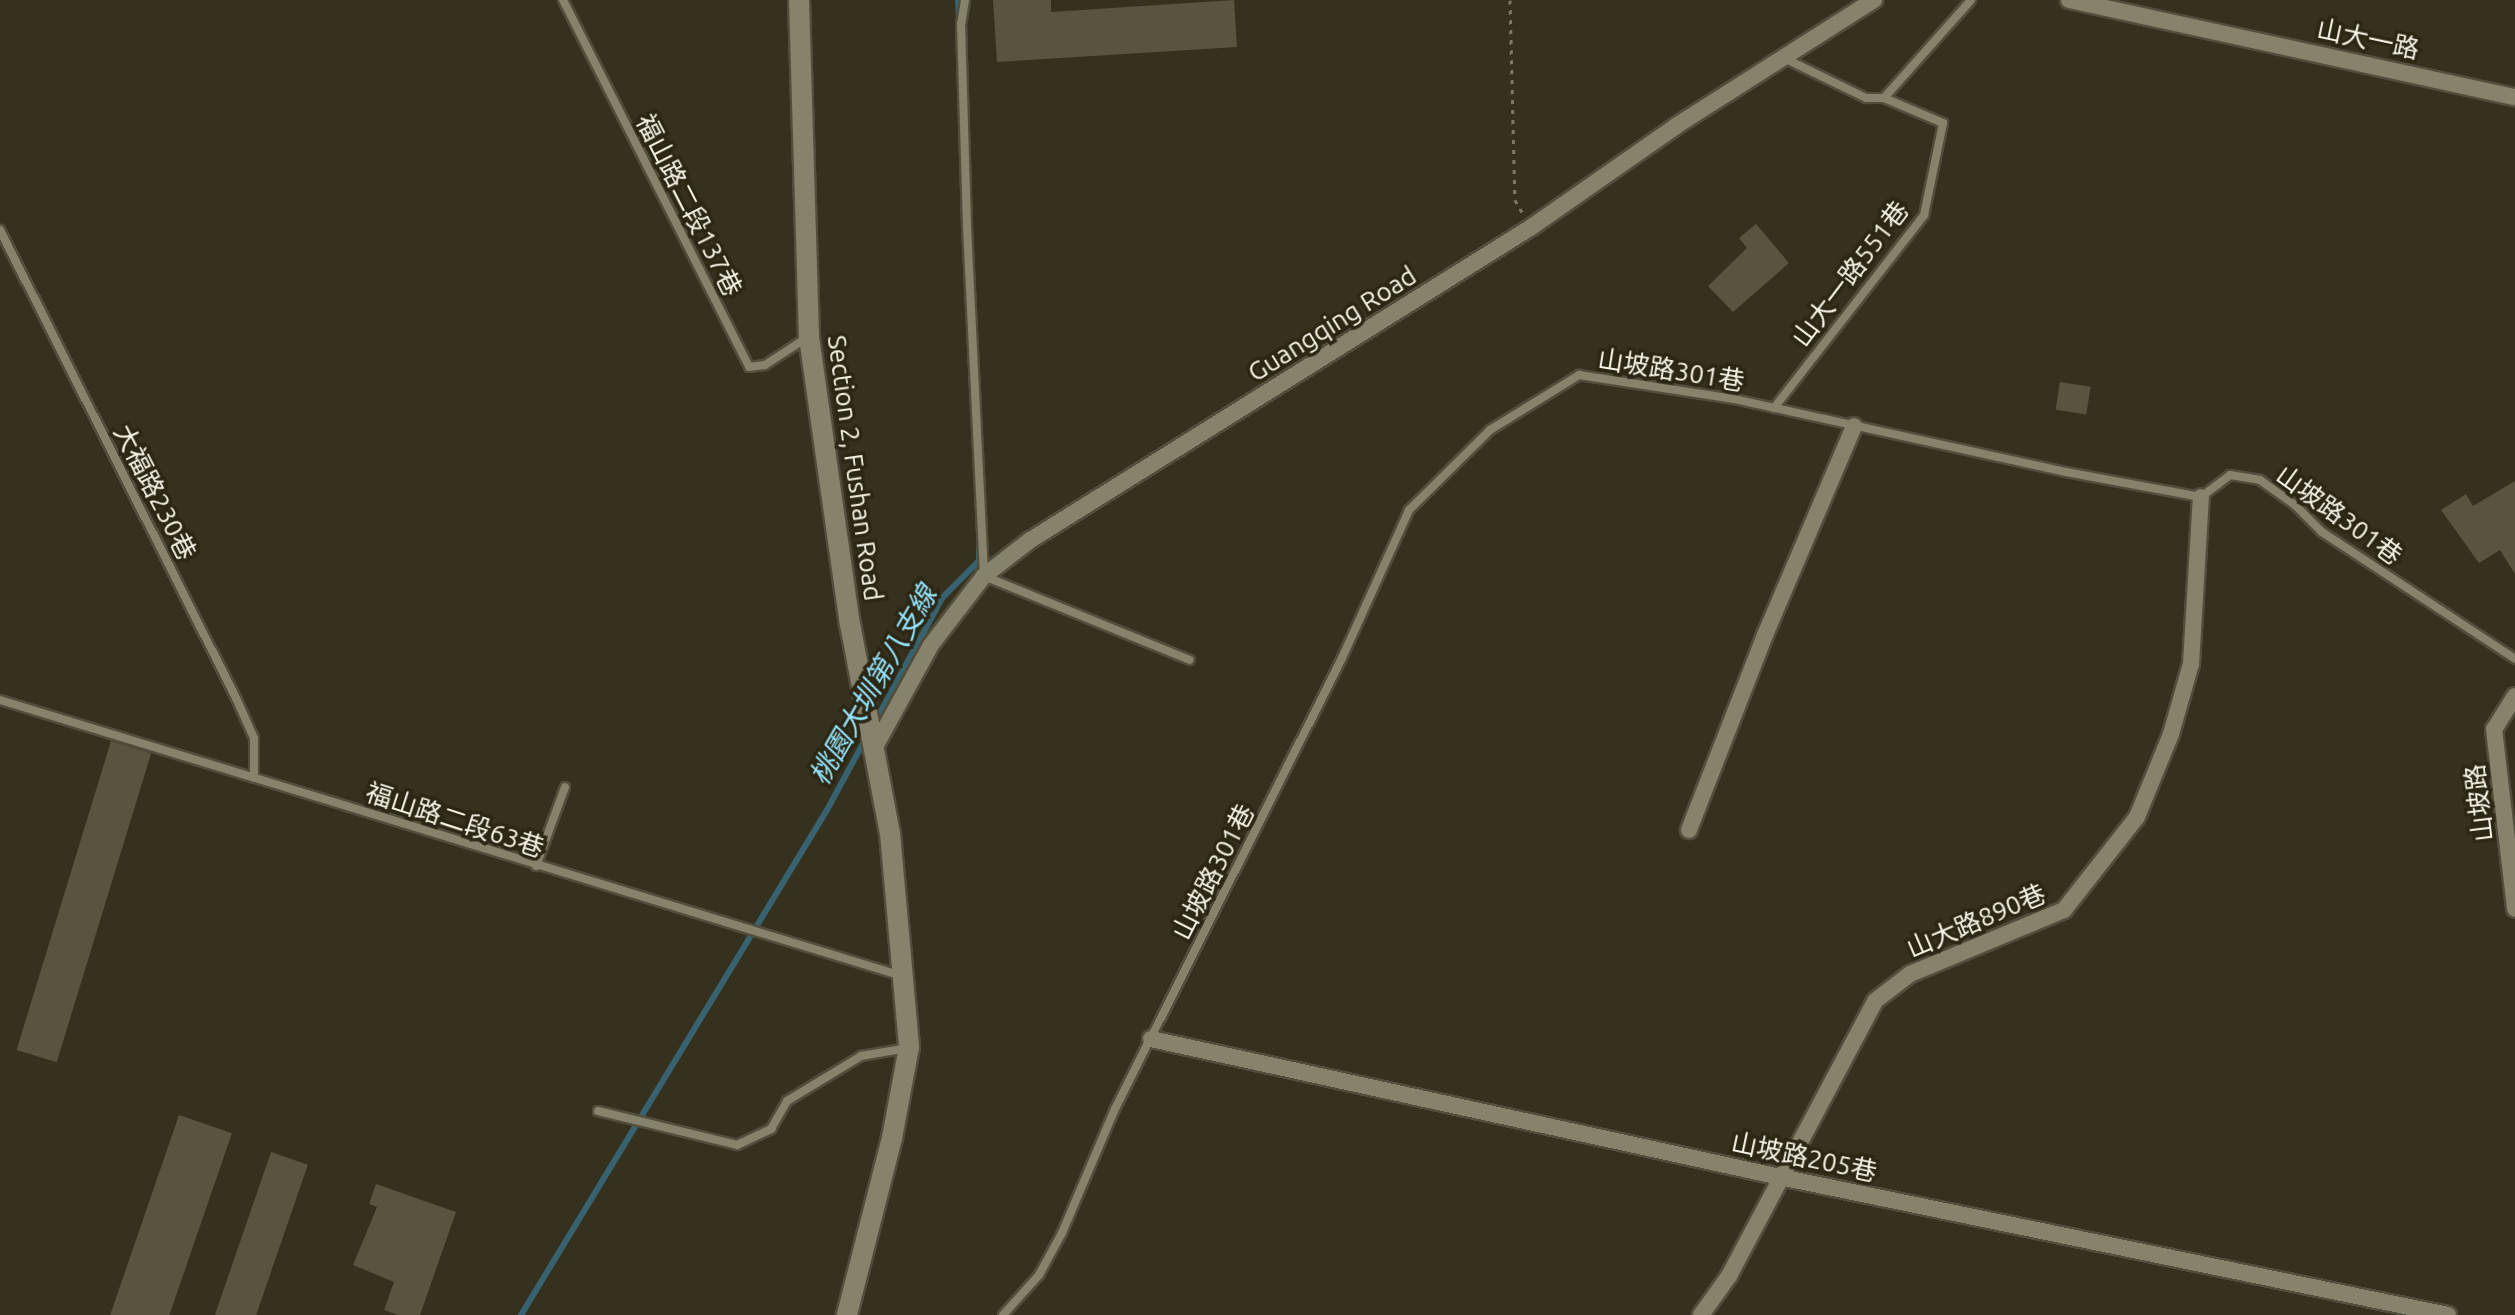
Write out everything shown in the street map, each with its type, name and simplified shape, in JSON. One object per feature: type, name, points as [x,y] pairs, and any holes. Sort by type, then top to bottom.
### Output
[{"type":"street","name":"Section 2, Fushan Road","points":[[799,0],[809,337],[850,624],[876,745],[890,833],[899,975],[909,1047],[892,1138],[847,1315]]},
{"type":"street","name":"Guangqing Road","points":[[876,745],[931,645],[984,576],[1043,532],[1530,228],[1676,126],[1874,0]]},
{"type":"street","name":"山大一路","points":[[2069,0],[2515,97]]},
{"type":"street","points":[[1689,830],[1765,635],[1854,426]]},
{"type":"street","name":"山大路890巷","points":[[1701,1315],[1729,1276],[1875,1001],[1910,974],[2064,910],[2137,817],[2171,734],[2191,664],[2201,497]]},
{"type":"street","name":"山坡路","points":[[2515,696],[2494,729],[2512,854],[2515,909]]},
{"type":"street","name":"山坡路205巷","points":[[1151,1039],[1780,1177],[2448,1315]]},
{"type":"lane","name":"福山路二段137巷","points":[[563,0],[749,367],[765,365],[809,337]]},
{"type":"lane","points":[[965,0],[961,24],[967,227],[984,576],[1190,660]]},
{"type":"lane","points":[[1884,98],[1971,0]]},
{"type":"lane","name":"山大一路551巷","points":[[1774,408],[1924,215],[1943,123],[1884,98],[1866,98],[1783,58]]},
{"type":"lane","name":"大福路230巷","points":[[0,230],[236,698],[254,738],[254,778]]},
{"type":"lane","name":"山坡路301巷","points":[[1003,1315],[1039,1275],[1062,1233],[1115,1109],[1342,658],[1409,510],[1490,430],[1579,375],[1734,399],[2066,472],[2201,497],[2230,475],[2260,480],[2355,555],[2515,659]]},
{"type":"lane","name":"福山路二段63巷","points":[[0,700],[899,975]]},
{"type":"lane","points":[[536,866],[565,787]]},
{"type":"lane","points":[[598,1111],[737,1145],[771,1129],[787,1101],[861,1056],[909,1047]]},
{"type":"path","points":[[1510,0],[1515,200],[1530,228]]},
{"type":"building","points":[[993,0],[1051,0],[1051,12],[1234,0],[1237,47],[997,62]]},
{"type":"building","points":[[1756,224],[1789,263],[1733,312],[1708,286],[1747,248],[1739,238]]},
{"type":"building","points":[[2060,382],[2091,387],[2086,415],[2056,410]]},
{"type":"building","points":[[2515,481],[2515,574],[2500,550],[2479,563],[2441,510],[2466,494],[2473,506]]},
{"type":"building","points":[[111,741],[151,753],[57,1062],[17,1050]]},
{"type":"building","points":[[179,1115],[232,1133],[169,1315],[110,1315]]},
{"type":"building","points":[[271,1152],[308,1165],[256,1315],[215,1315]]},
{"type":"building","points":[[376,1184],[456,1212],[420,1315],[398,1315],[384,1310],[394,1282],[353,1265],[377,1207],[369,1204]]},
{"type":"waterway","name":"桃園大圳第八支線","points":[[958,0],[959,22]]},
{"type":"waterway","name":"桃園大圳第八支線","points":[[875,722],[942,598],[979,561],[979,549]]},
{"type":"waterway","name":"桃園大圳第八支線","points":[[521,1315],[827,810],[866,738]]}]
